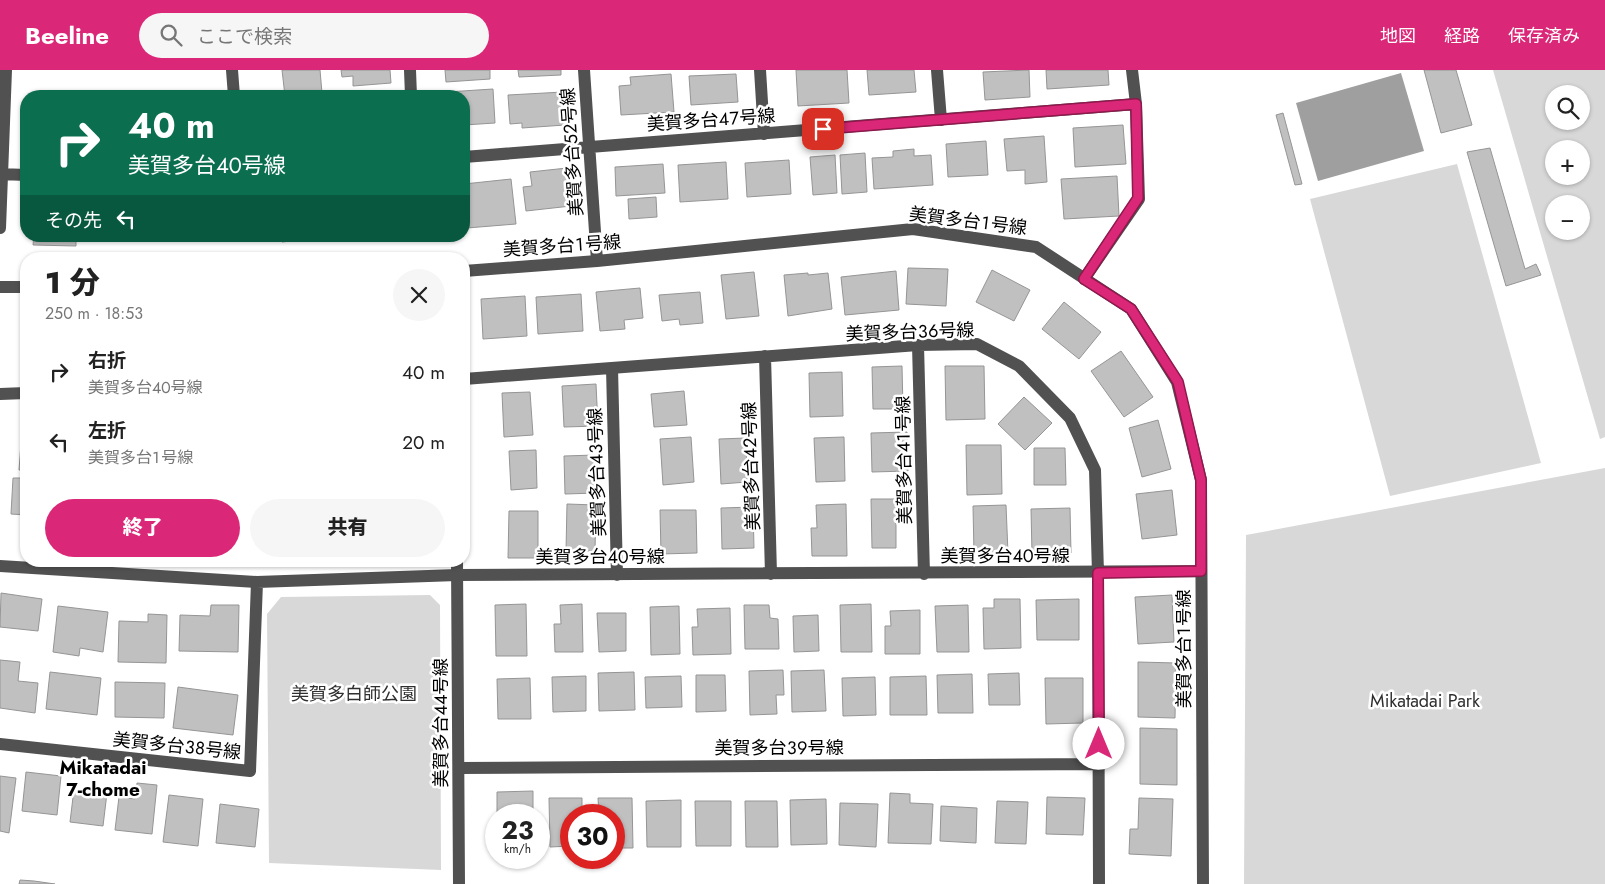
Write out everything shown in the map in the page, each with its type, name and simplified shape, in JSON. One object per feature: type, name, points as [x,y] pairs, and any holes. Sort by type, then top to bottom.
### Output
[{"type":"street","points":[[0,228],[6,70]]},
{"type":"street","points":[[232,70],[234,90]]},
{"type":"street","points":[[410,70],[412,90]]},
{"type":"street","name":"美賀多台５２号線","points":[[584,70],[597,261]]},
{"type":"street","points":[[760,70],[764,134]]},
{"type":"street","points":[[937,70],[941,120]]},
{"type":"street","points":[[1084,279],[1138,198],[1136,104],[1132,70]]},
{"type":"street","name":"美賀多台４７号線","points":[[470,157],[1136,104]]},
{"type":"street","points":[[1,175],[20,175]]},
{"type":"street","name":"美賀多台１号線","points":[[470,271],[597,261],[913,229],[1036,247],[1131,309],[1178,382],[1201,480],[1203,884]]},
{"type":"street","points":[[0,287],[20,287]]},
{"type":"street","name":"美賀多台３６号線","points":[[470,379],[918,345],[977,344],[1019,366],[1070,418],[1095,470],[1098,573],[1099,884]]},
{"type":"street","name":"美賀多台４１号線","points":[[918,345],[924,574]]},
{"type":"street","name":"美賀多台４２号線","points":[[765,356],[772,574]]},
{"type":"street","name":"美賀多台４３号線","points":[[612,368],[618,575]]},
{"type":"street","points":[[0,394],[20,393]]},
{"type":"street","name":"美賀多台４０号線","points":[[0,566],[257,582],[457,575],[924,574],[1201,571]]},
{"type":"street","name":"美賀多台４４号線","points":[[457,567],[459,884]]},
{"type":"street","name":"美賀多台３８号線","points":[[0,744],[250,771],[257,582]]},
{"type":"street","name":"美賀多台３９号線","points":[[458,768],[1099,764]]},
{"type":"green space","points":[[1493,70],[1605,70],[1605,437],[1600,439]]},
{"type":"green space","points":[[1457,164],[1541,463],[1390,496],[1310,199]]},
{"type":"green space","name":"Mikatadai Park","points":[[1605,468],[1605,884],[1244,884],[1246,535]]},
{"type":"green space","name":"美賀多白師公園","points":[[430,595],[440,605],[441,870],[269,863],[267,614],[281,597]]},
{"type":"shaded area","points":[[1401,73],[1424,151],[1318,181],[1296,103]]},
{"type":"building","points":[[282,70],[320,70],[322,90],[284,90]]},
{"type":"building","points":[[341,70],[390,70],[391,83],[353,86],[353,76],[342,77]]},
{"type":"building","points":[[445,70],[490,70],[490,79],[446,82]]},
{"type":"building","points":[[518,70],[561,70],[561,75],[519,77]]},
{"type":"building","points":[[796,70],[847,70],[849,103],[798,106]]},
{"type":"building","points":[[867,70],[914,70],[916,92],[869,95]]},
{"type":"building","points":[[1029,70],[1030,97],[985,100],[983,72]]},
{"type":"building","points":[[1046,70],[1108,70],[1109,85],[1047,89]]},
{"type":"building","points":[[1424,70],[1456,70],[1472,125],[1441,133]]},
{"type":"building","points":[[671,74],[674,112],[621,115],[619,86],[631,85],[630,77]]},
{"type":"building","points":[[736,74],[738,102],[691,105],[689,76]]},
{"type":"building","points":[[493,89],[495,123],[470,125],[470,90]]},
{"type":"building","points":[[563,92],[565,125],[522,128],[522,123],[510,124],[508,95]]},
{"type":"building","points":[[1283,113],[1302,184],[1295,185],[1276,115]]},
{"type":"building","points":[[1123,125],[1126,164],[1075,167],[1073,128]]},
{"type":"building","points":[[1044,136],[1047,182],[1025,184],[1025,170],[1007,171],[1004,139]]},
{"type":"building","points":[[986,141],[988,175],[948,177],[946,144]]},
{"type":"building","points":[[1490,148],[1525,269],[1536,264],[1541,275],[1506,286],[1467,152]]},
{"type":"building","points":[[914,149],[914,156],[931,155],[933,185],[874,189],[872,158],[893,157],[893,151]]},
{"type":"building","points":[[865,153],[867,192],[842,194],[840,155]]},
{"type":"building","points":[[835,155],[837,193],[813,195],[810,157]]},
{"type":"building","points":[[789,160],[791,194],[747,197],[745,163]]},
{"type":"building","points":[[726,162],[728,199],[680,202],[678,165]]},
{"type":"building","points":[[663,164],[665,193],[616,196],[615,167]]},
{"type":"building","points":[[567,168],[571,206],[526,211],[523,187],[532,186],[530,172]]},
{"type":"building","points":[[1117,176],[1119,216],[1064,219],[1061,179]]},
{"type":"building","points":[[511,179],[516,224],[470,228],[470,183]]},
{"type":"building","points":[[656,197],[657,217],[629,219],[628,199]]},
{"type":"building","points":[[33,242],[76,242],[76,246],[33,245]]},
{"type":"building","points":[[908,268],[948,269],[946,306],[906,304]]},
{"type":"building","points":[[992,270],[1030,290],[1014,321],[976,302]]},
{"type":"building","points":[[896,271],[899,310],[845,315],[841,277]]},
{"type":"building","points":[[754,272],[759,316],[726,319],[721,275]]},
{"type":"building","points":[[808,273],[808,275],[828,273],[832,309],[788,316],[784,275]]},
{"type":"building","points":[[640,288],[643,318],[624,320],[625,329],[600,331],[596,292]]},
{"type":"building","points":[[700,292],[703,323],[680,325],[679,319],[662,321],[659,295]]},
{"type":"building","points":[[581,294],[583,331],[538,334],[536,297]]},
{"type":"building","points":[[525,296],[527,336],[483,339],[481,299]]},
{"type":"building","points":[[1064,302],[1101,332],[1079,359],[1042,329]]},
{"type":"building","points":[[1121,351],[1153,397],[1124,417],[1091,371]]},
{"type":"building","points":[[902,366],[903,409],[873,409],[872,367]]},
{"type":"building","points":[[945,366],[984,366],[985,419],[946,420]]},
{"type":"building","points":[[842,372],[843,416],[810,417],[809,373]]},
{"type":"building","points":[[596,384],[598,426],[564,427],[562,386]]},
{"type":"building","points":[[684,391],[687,425],[654,427],[651,394]]},
{"type":"building","points":[[530,392],[533,435],[504,437],[502,393]]},
{"type":"building","points":[[1024,397],[1052,423],[1025,450],[998,424]]},
{"type":"building","points":[[1158,420],[1171,469],[1142,477],[1129,428]]},
{"type":"building","points":[[907,432],[908,471],[872,472],[871,433]]},
{"type":"building","points":[[691,437],[694,482],[663,485],[660,439]]},
{"type":"building","points":[[844,437],[845,481],[816,482],[814,438]]},
{"type":"building","points":[[746,438],[747,482],[721,484],[719,439]]},
{"type":"building","points":[[966,445],[1001,445],[1002,494],[967,495]]},
{"type":"building","points":[[1034,448],[1065,448],[1066,485],[1034,485]]},
{"type":"building","points":[[536,450],[537,488],[511,490],[509,451]]},
{"type":"building","points":[[595,455],[597,493],[565,494],[564,456]]},
{"type":"building","points":[[13,478],[20,478],[20,515],[11,514]]},
{"type":"building","points":[[1172,490],[1177,535],[1142,539],[1136,494]]},
{"type":"building","points":[[871,499],[906,499],[906,523],[896,523],[896,548],[872,548]]},
{"type":"building","points":[[567,504],[596,505],[595,551],[566,551]]},
{"type":"building","points":[[846,504],[847,556],[812,556],[811,528],[817,528],[816,505]]},
{"type":"building","points":[[1006,505],[1008,553],[974,554],[973,506]]},
{"type":"building","points":[[753,507],[754,548],[722,549],[721,508]]},
{"type":"building","points":[[1070,508],[1071,553],[1032,554],[1031,509]]},
{"type":"building","points":[[660,510],[696,510],[697,553],[661,554]]},
{"type":"building","points":[[509,511],[538,511],[538,558],[508,558]]},
{"type":"building","points":[[1,593],[42,599],[38,631],[0,627]]},
{"type":"building","points":[[1172,595],[1174,642],[1138,644],[1135,597]]},
{"type":"building","points":[[994,599],[1020,599],[1021,648],[984,649],[983,608],[994,608]]},
{"type":"building","points":[[1079,599],[1079,640],[1037,640],[1036,600]]},
{"type":"building","points":[[526,604],[527,656],[496,656],[495,605]]},
{"type":"building","points":[[582,604],[583,652],[555,652],[554,624],[561,624],[560,605]]},
{"type":"building","points":[[871,604],[872,652],[841,652],[840,605]]},
{"type":"building","points":[[211,605],[239,605],[238,652],[179,651],[180,615],[210,616]]},
{"type":"building","points":[[744,605],[769,605],[770,618],[778,619],[779,649],[745,649]]},
{"type":"building","points":[[968,605],[969,652],[937,652],[935,606]]},
{"type":"building","points":[[58,606],[108,612],[103,652],[80,648],[79,656],[53,652]]},
{"type":"building","points":[[679,606],[680,654],[651,655],[650,607]]},
{"type":"building","points":[[730,608],[731,654],[693,655],[692,627],[698,627],[697,609]]},
{"type":"building","points":[[920,610],[920,654],[885,654],[885,626],[891,626],[890,611]]},
{"type":"building","points":[[597,613],[626,613],[626,651],[599,652]]},
{"type":"building","points":[[148,614],[167,615],[166,663],[118,662],[119,621],[148,622]]},
{"type":"building","points":[[818,615],[819,651],[794,652],[793,616]]},
{"type":"building","points":[[0,660],[20,662],[18,681],[38,683],[35,713],[0,708]]},
{"type":"building","points":[[1138,662],[1176,663],[1175,718],[1138,717]]},
{"type":"building","points":[[783,670],[784,695],[776,695],[777,714],[750,715],[749,671]]},
{"type":"building","points":[[824,670],[826,711],[792,712],[791,671]]},
{"type":"building","points":[[50,672],[101,678],[97,715],[46,709]]},
{"type":"building","points":[[634,672],[635,710],[599,711],[598,673]]},
{"type":"building","points":[[1019,673],[1020,705],[989,705],[988,674]]},
{"type":"building","points":[[972,674],[973,713],[938,713],[937,675]]},
{"type":"building","points":[[696,675],[725,675],[726,711],[696,712]]},
{"type":"building","points":[[586,676],[586,711],[553,712],[552,677]]},
{"type":"building","points":[[681,676],[682,707],[646,708],[645,677]]},
{"type":"building","points":[[926,676],[927,715],[890,715],[890,677]]},
{"type":"building","points":[[875,677],[876,715],[843,716],[842,678]]},
{"type":"building","points":[[530,678],[531,719],[498,719],[497,679]]},
{"type":"building","points":[[1045,678],[1083,678],[1083,723],[1046,724]]},
{"type":"building","points":[[115,682],[165,683],[164,718],[115,717]]},
{"type":"building","points":[[178,687],[238,695],[233,735],[173,728]]},
{"type":"building","points":[[1140,728],[1177,729],[1177,785],[1140,784]]},
{"type":"building","points":[[26,772],[61,776],[57,815],[22,811]]},
{"type":"building","points":[[0,776],[16,778],[9,833],[0,831]]},
{"type":"building","points":[[137,783],[157,785],[152,834],[115,830],[119,797],[135,799]]},
{"type":"building","points":[[74,789],[107,793],[103,826],[70,822]]},
{"type":"building","points":[[533,791],[533,804],[497,804],[497,792]]},
{"type":"building","points":[[890,793],[910,794],[910,803],[933,804],[931,844],[888,843]]},
{"type":"building","points":[[169,795],[203,799],[198,846],[163,842]]},
{"type":"building","points":[[1047,797],[1085,798],[1083,835],[1046,834]]},
{"type":"building","points":[[549,798],[582,798],[582,804],[560,804],[560,847],[550,847]]},
{"type":"building","points":[[598,798],[632,798],[633,848],[625,848],[625,804],[598,804]]},
{"type":"building","points":[[1139,798],[1173,799],[1171,856],[1129,854],[1130,829],[1138,829]]},
{"type":"building","points":[[826,799],[827,844],[791,845],[790,800]]},
{"type":"building","points":[[681,800],[681,847],[647,847],[646,801]]},
{"type":"building","points":[[695,801],[731,801],[731,846],[696,846]]},
{"type":"building","points":[[745,801],[777,801],[778,847],[746,847]]},
{"type":"building","points":[[997,801],[1028,802],[1026,844],[995,843]]},
{"type":"building","points":[[840,803],[878,804],[876,847],[839,845]]},
{"type":"building","points":[[220,804],[259,809],[255,847],[216,843]]},
{"type":"building","points":[[941,806],[977,808],[976,843],[940,841]]},
{"type":"building","points":[[20,880],[34,881],[55,884],[19,884]]},
{"type":"district","name":"Mikatadai 7-chome","points":[[103,778]]},
{"type":"route","points":[[823,129],[1136,104],[1138,198],[1084,279],[1131,309],[1178,382],[1201,480],[1201,571],[1098,573],[1099,744]]}]
